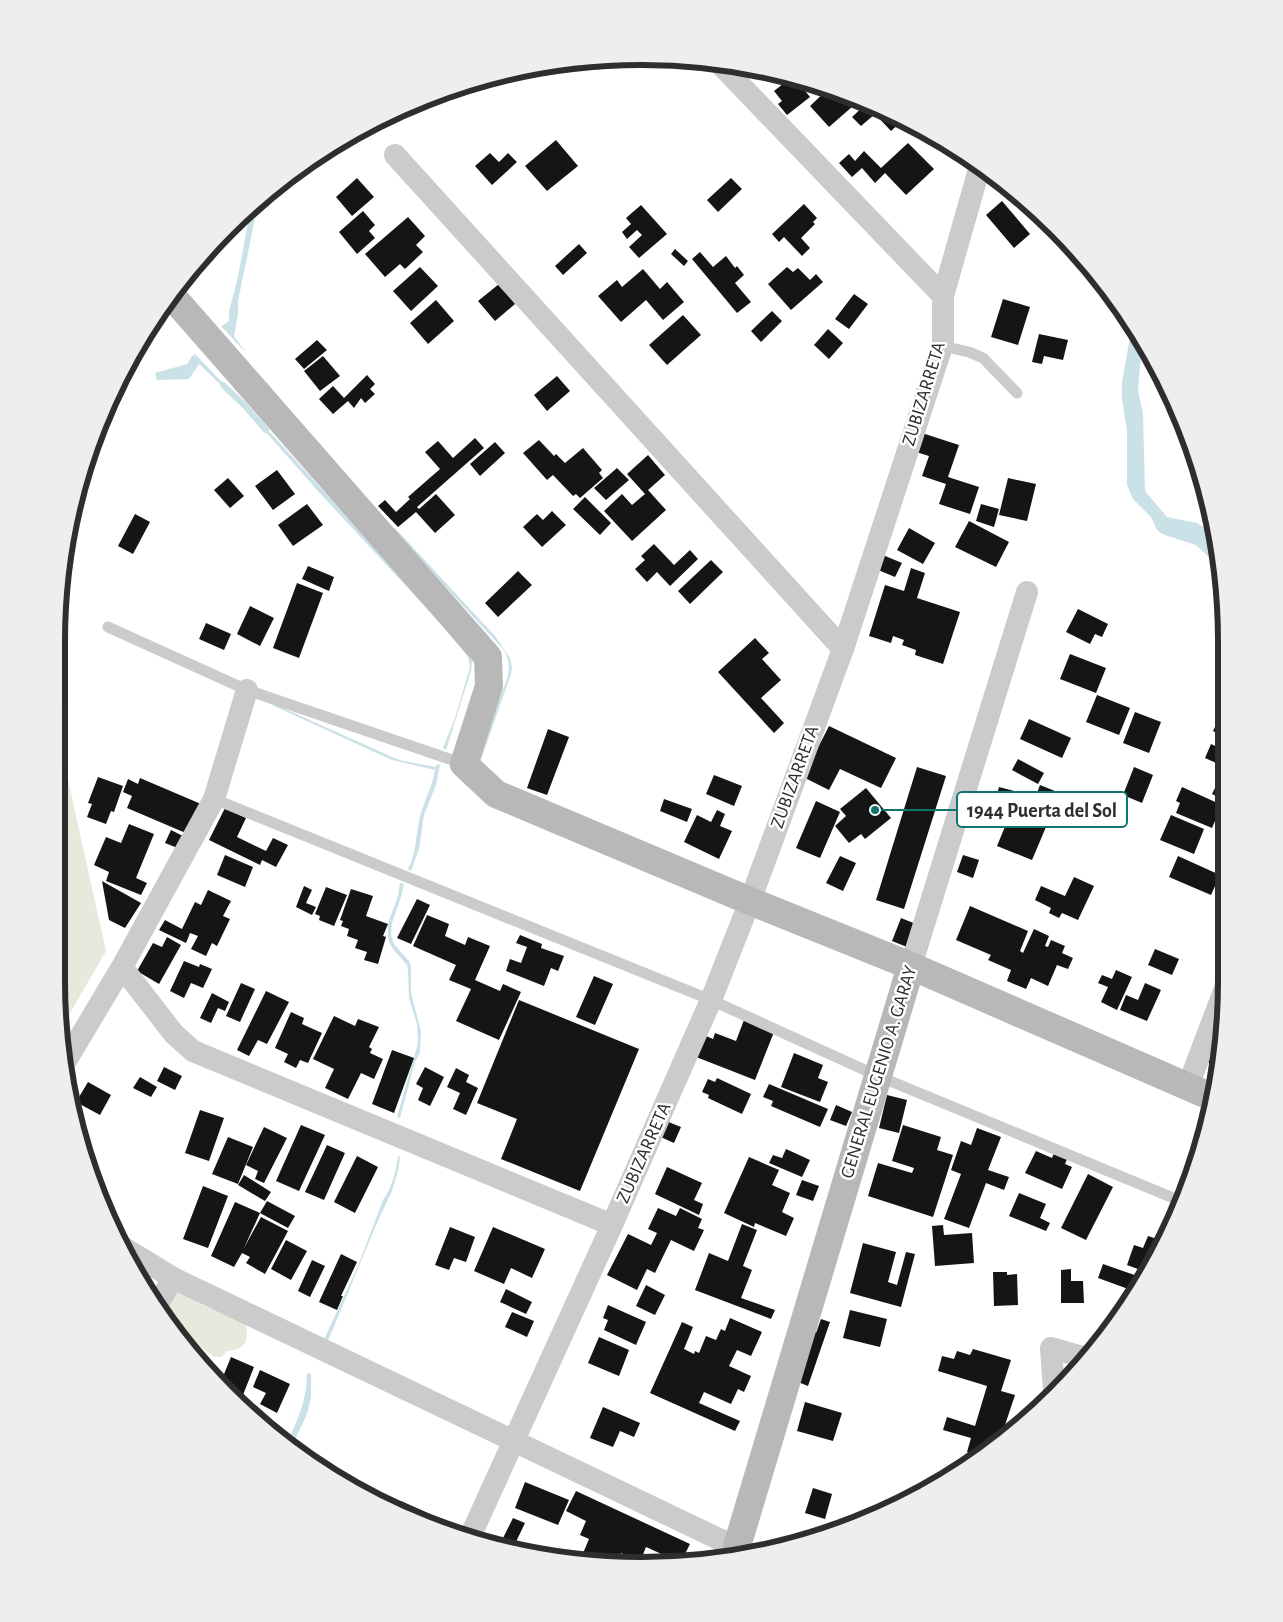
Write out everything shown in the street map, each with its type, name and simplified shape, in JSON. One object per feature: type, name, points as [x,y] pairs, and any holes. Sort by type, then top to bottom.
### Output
[{"type":"street","points":[[727,72],[943,296]]},
{"type":"street","points":[[395,155],[842,649]]},
{"type":"street","name":"ZUBIZARRETA","points":[[473,1531],[612,1225],[711,1000],[750,901],[842,649],[942,346],[943,296],[978,174]]},
{"type":"street","points":[[176,301],[488,657],[489,686],[464,764],[496,794],[750,901],[911,966],[1207,1095]]},
{"type":"street","name":"GENERAL EUGENIO A. GARAY","points":[[740,1548],[911,966],[1027,592]]},
{"type":"street","points":[[70,1054],[122,967],[214,799],[247,690]]},
{"type":"street","points":[[122,967],[174,1034],[194,1051],[612,1225]]},
{"type":"street","points":[[1188,1086],[1217,1007]]},
{"type":"street","points":[[134,1254],[173,1278],[514,1440],[735,1549]]},
{"type":"street","points":[[161,1299],[173,1278]]},
{"type":"street","points":[[1054,1383],[1051,1348],[1079,1357]]},
{"type":"lane","points":[[942,346],[969,352],[983,358],[1017,393]]},
{"type":"lane","points":[[108,627],[247,690],[464,764]]},
{"type":"lane","points":[[214,799],[711,1000],[878,1076],[1175,1199]]},
{"type":"shaded area","points":[[65,766],[106,951],[66,1020]]},
{"type":"shaded area","points":[[183,1291],[198,1299],[202,1305],[246,1323],[247,1335],[245,1343],[238,1349],[227,1351],[222,1357],[214,1357],[201,1347],[196,1346],[168,1309],[174,1294]]},
{"type":"water","points":[[256,213],[238,301],[234,336],[281,402],[278,403],[233,340],[219,328],[229,321],[229,311],[238,277],[248,220]]},
{"type":"water","points":[[1130,336],[1142,356],[1138,390],[1143,414],[1145,491],[1167,517],[1197,523],[1207,529],[1212,560],[1196,545],[1162,534],[1157,530],[1151,517],[1133,499],[1127,485],[1127,431],[1122,399],[1122,382]]},
{"type":"water","points":[[195,354],[280,443],[469,655],[472,661],[471,671],[446,750],[443,748],[455,718],[470,667],[468,657],[442,625],[316,489],[243,406],[199,364],[189,379],[157,380],[155,373],[187,364]]},
{"type":"water","points":[[395,528],[495,636],[510,658],[511,674],[481,760],[478,759],[507,679],[509,667],[507,657],[503,649],[393,530]]},
{"type":"water","points":[[274,704],[392,757],[436,767],[437,764],[440,765],[436,785],[424,815],[419,849],[411,871],[408,869],[414,853],[419,820],[435,770],[392,760],[272,705]]},
{"type":"water","points":[[400,883],[404,884],[392,923],[391,936],[394,944],[411,966],[411,993],[421,1031],[420,1053],[415,1062],[400,1118],[397,1117],[418,1043],[417,1024],[409,998],[407,965],[393,949],[389,942],[388,934],[388,923],[398,896]]},
{"type":"water","points":[[398,1156],[400,1157],[398,1171],[392,1191],[325,1348],[321,1346],[358,1266],[383,1200],[391,1185]]},
{"type":"water","points":[[307,1373],[311,1374],[311,1398],[307,1414],[295,1441],[290,1437],[302,1408]]},
{"type":"pier","points":[[220,325],[269,380],[263,386],[234,345],[232,346],[217,328]]},
{"type":"building","points":[[784,83],[803,89],[810,97],[787,115],[778,104],[782,101],[774,91]]},
{"type":"building","points":[[822,95],[853,106],[829,127],[810,106]]},
{"type":"building","points":[[861,109],[874,114],[861,126],[852,117]]},
{"type":"building","points":[[876,115],[898,125],[891,131]]},
{"type":"building","points":[[556,140],[578,166],[547,191],[525,166]]},
{"type":"building","points":[[908,143],[934,169],[906,195],[885,173],[875,183],[862,168],[852,177],[839,163],[849,154],[855,161],[864,151],[881,168]]},
{"type":"building","points":[[490,153],[499,162],[508,153],[517,162],[492,185],[475,166]]},
{"type":"building","points":[[357,178],[374,197],[352,216],[336,197]]},
{"type":"building","points":[[731,178],[742,189],[718,212],[707,200]]},
{"type":"building","points":[[1002,201],[1030,234],[1014,248],[986,215]]},
{"type":"building","points":[[804,204],[817,218],[813,222],[815,224],[801,238],[810,248],[802,256],[784,237],[779,242],[772,234]]},
{"type":"building","points":[[641,205],[667,234],[639,258],[629,247],[642,235],[637,230],[627,239],[622,232],[631,224],[626,218]]},
{"type":"building","points":[[363,211],[375,225],[369,231],[375,238],[357,254],[339,232]]},
{"type":"building","points":[[408,217],[425,236],[416,245],[423,252],[405,269],[400,264],[385,277],[365,254]]},
{"type":"building","points":[[579,244],[587,253],[563,275],[555,266]]},
{"type":"building","points":[[675,249],[688,261],[684,266],[671,254]]},
{"type":"building","points":[[700,252],[713,267],[726,256],[735,268],[737,266],[744,275],[735,283],[751,302],[737,313],[692,259]]},
{"type":"building","points":[[420,267],[438,286],[411,311],[393,291]]},
{"type":"building","points":[[787,267],[793,272],[798,268],[810,280],[816,274],[823,282],[791,310],[768,284]]},
{"type":"building","points":[[643,269],[660,289],[667,282],[684,302],[663,320],[646,300],[621,322],[598,296],[617,280],[622,287]]},
{"type":"building","points":[[499,284],[515,304],[495,321],[478,301]]},
{"type":"building","points":[[854,294],[868,304],[849,329],[835,319]]},
{"type":"building","points":[[1003,299],[1030,307],[1018,345],[991,337]]},
{"type":"building","points":[[436,300],[454,321],[428,344],[410,323]]},
{"type":"building","points":[[772,311],[782,321],[761,342],[751,331]]},
{"type":"building","points":[[683,315],[701,335],[667,365],[649,345]]},
{"type":"building","points":[[828,329],[843,343],[829,359],[814,345]]},
{"type":"building","points":[[1039,334],[1068,340],[1063,360],[1044,356],[1042,364],[1032,362]]},
{"type":"building","points":[[317,340],[327,350],[304,369],[295,359]]},
{"type":"building","points":[[323,356],[340,376],[320,391],[304,371]]},
{"type":"building","points":[[367,375],[375,384],[370,389],[375,394],[365,403],[361,398],[354,408],[348,401],[333,414],[319,399],[333,386],[344,398]]},
{"type":"building","points":[[557,376],[570,391],[547,411],[534,395]]},
{"type":"building","points":[[922,433],[959,445],[948,477],[979,487],[970,514],[939,504],[946,484],[922,476],[929,456],[916,452]]},
{"type":"building","points":[[475,438],[484,448],[417,507],[419,509],[436,494],[455,515],[435,533],[416,512],[398,527],[378,506],[385,500],[396,512],[410,499],[408,497],[440,469],[425,452],[438,441],[453,458]]},
{"type":"building","points":[[539,440],[554,456],[556,454],[565,463],[583,448],[602,470],[599,473],[603,478],[580,498],[576,494],[573,496],[553,475],[547,480],[523,453]]},
{"type":"building","points":[[495,442],[505,453],[480,476],[470,464]]},
{"type":"building","points":[[648,455],[665,475],[648,490],[666,510],[632,541],[604,511],[622,494],[632,505],[645,494],[627,474]]},
{"type":"building","points":[[617,468],[629,480],[606,500],[594,488]]},
{"type":"building","points":[[277,470],[295,494],[273,510],[255,486]]},
{"type":"building","points":[[228,478],[244,496],[230,508],[214,490]]},
{"type":"building","points":[[1008,478],[1036,484],[1027,521],[999,515]]},
{"type":"building","points":[[585,497],[611,523],[600,535],[573,509]]},
{"type":"building","points":[[307,504],[323,525],[293,546],[278,525]]},
{"type":"building","points":[[981,504],[999,509],[994,527],[976,521]]},
{"type":"building","points":[[552,511],[566,525],[542,547],[523,527],[537,514],[543,520]]},
{"type":"building","points":[[135,514],[150,522],[133,554],[118,546]]},
{"type":"building","points":[[969,521],[1009,542],[996,567],[955,547]]},
{"type":"building","points":[[909,528],[935,543],[923,564],[897,550]]},
{"type":"building","points":[[654,544],[674,565],[690,550],[698,559],[670,586],[657,572],[647,582],[635,569],[645,560],[641,556]]},
{"type":"building","points":[[878,553],[902,563],[895,577],[871,567]]},
{"type":"building","points":[[711,560],[723,572],[690,604],[678,591]]},
{"type":"building","points":[[308,566],[334,577],[329,591],[302,579]]},
{"type":"building","points":[[911,568],[925,573],[917,598],[960,612],[943,664],[915,655],[916,650],[902,645],[904,640],[893,636],[891,643],[869,636],[885,585],[904,591]]},
{"type":"building","points":[[518,571],[532,585],[498,617],[485,603]]},
{"type":"building","points":[[297,583],[323,593],[299,658],[273,648]]},
{"type":"building","points":[[250,606],[274,618],[260,646],[237,634]]},
{"type":"building","points":[[1078,609],[1108,624],[1102,637],[1095,634],[1090,644],[1066,632]]},
{"type":"building","points":[[206,623],[231,634],[224,650],[199,639]]},
{"type":"building","points":[[755,638],[769,653],[762,659],[781,680],[761,698],[784,723],[774,733],[718,672]]},
{"type":"building","points":[[1070,654],[1106,668],[1096,693],[1060,679]]},
{"type":"building","points":[[1097,695],[1130,708],[1119,735],[1086,722]]},
{"type":"building","points":[[1135,712],[1161,722],[1149,753],[1123,743]]},
{"type":"building","points":[[1029,719],[1071,738],[1062,758],[1020,739]]},
{"type":"building","points":[[1218,721],[1218,734],[1213,731]]},
{"type":"building","points":[[829,726],[896,758],[881,788],[840,769],[829,790],[803,777]]},
{"type":"building","points":[[548,729],[569,737],[547,795],[527,788]]},
{"type":"building","points":[[1211,744],[1218,747],[1218,764],[1205,758]]},
{"type":"building","points":[[1018,759],[1044,773],[1038,784],[1012,770]]},
{"type":"building","points":[[917,767],[946,776],[904,909],[876,900]]},
{"type":"building","points":[[1134,767],[1153,775],[1142,803],[1123,795]]},
{"type":"building","points":[[714,775],[742,786],[734,806],[706,794]]},
{"type":"building","points":[[98,777],[123,786],[114,812],[111,811],[106,824],[87,817],[92,804],[88,803]]},
{"type":"building","points":[[140,778],[201,804],[188,834],[127,808],[132,796],[123,792],[128,779],[138,784]]},
{"type":"building","points":[[1218,782],[1218,797],[1212,794]]},
{"type":"building","points":[[1040,785],[1065,795],[1060,808],[1035,798]]},
{"type":"building","points":[[999,787],[1030,795],[1025,812],[994,804]]},
{"type":"building","points":[[1182,787],[1218,803],[1218,814],[1212,828],[1176,813],[1180,803],[1176,801]]},
{"type":"building","points":[[866,788],[891,818],[865,839],[861,834],[849,843],[835,826],[846,816],[840,809]]},
{"type":"building","points":[[664,799],[692,809],[687,822],[660,811]]},
{"type":"building","points":[[816,801],[840,812],[820,858],[796,848]]},
{"type":"building","points":[[225,808],[246,818],[237,837],[266,851],[273,838],[288,845],[276,867],[262,860],[260,865],[209,840]]},
{"type":"building","points":[[717,810],[725,814],[720,826],[732,831],[719,859],[684,842],[697,815],[711,822]]},
{"type":"building","points":[[1011,812],[1046,827],[1032,860],[997,846]]},
{"type":"building","points":[[1171,815],[1204,829],[1194,854],[1160,840]]},
{"type":"building","points":[[129,824],[154,834],[136,878],[147,883],[141,895],[106,881],[109,872],[94,865],[106,837],[121,843]]},
{"type":"building","points":[[171,830],[185,837],[180,849],[165,843]]},
{"type":"building","points":[[225,855],[253,867],[245,887],[217,875]]},
{"type":"building","points":[[963,855],[979,860],[973,878],[957,872]]},
{"type":"building","points":[[840,856],[856,863],[843,891],[826,883]]},
{"type":"building","points":[[1178,856],[1218,874],[1218,879],[1211,895],[1169,877]]},
{"type":"building","points":[[1074,877],[1094,886],[1078,920],[1062,913],[1059,918],[1049,913],[1051,908],[1035,900],[1041,886],[1065,896]]},
{"type":"building","points":[[102,881],[141,903],[125,928],[109,920]]},
{"type":"building","points":[[304,886],[312,890],[306,903],[316,907],[312,915],[296,907]]},
{"type":"building","points":[[326,887],[347,895],[334,926],[319,920],[320,916],[315,914]]},
{"type":"building","points":[[351,889],[373,896],[366,916],[388,924],[383,936],[386,937],[378,964],[364,960],[367,952],[355,948],[358,940],[347,936],[349,929],[341,926],[343,921],[340,920]]},
{"type":"building","points":[[208,890],[231,901],[223,916],[230,919],[217,946],[212,943],[206,956],[191,949],[198,936],[190,933],[186,943],[159,930],[165,920],[182,929],[195,902],[201,905]]},
{"type":"building","points":[[417,899],[430,905],[411,944],[397,938]]},
{"type":"building","points":[[970,906],[1028,931],[1020,951],[1023,953],[1034,929],[1049,936],[1045,946],[1048,947],[1051,940],[1065,946],[1062,953],[1073,958],[1068,969],[1057,965],[1048,986],[1031,978],[1026,989],[1007,981],[1011,970],[988,960],[991,955],[956,940]]},
{"type":"building","points":[[427,915],[449,924],[445,936],[465,945],[468,937],[490,946],[475,980],[500,991],[503,984],[521,992],[499,1040],[456,1021],[471,989],[449,980],[456,965],[413,946]]},
{"type":"building","points":[[901,918],[916,924],[907,947],[892,941]]},
{"type":"building","points":[[520,935],[542,944],[541,948],[564,956],[558,971],[551,968],[544,986],[506,971],[510,959],[521,963],[527,947],[516,943]]},
{"type":"building","points":[[167,937],[181,945],[159,984],[137,971],[153,943],[162,947]]},
{"type":"building","points":[[1155,949],[1179,959],[1172,975],[1148,965]]},
{"type":"building","points":[[184,961],[199,967],[200,964],[212,969],[203,988],[191,983],[184,998],[170,991]]},
{"type":"building","points":[[1116,970],[1132,977],[1117,1010],[1101,1002],[1108,987],[1098,983],[1102,975],[1112,979]]},
{"type":"building","points":[[594,976],[613,984],[595,1025],[576,1017]]},
{"type":"building","points":[[241,983],[255,989],[240,1022],[226,1016]]},
{"type":"building","points":[[1145,983],[1161,990],[1147,1021],[1120,1010],[1126,995],[1138,1000]]},
{"type":"building","points":[[266,991],[289,1002],[267,1044],[258,1040],[249,1056],[237,1050]]},
{"type":"building","points":[[212,993],[229,1002],[225,1011],[218,1008],[211,1023],[200,1018]]},
{"type":"building","points":[[519,1000],[639,1049],[580,1191],[501,1159],[517,1119],[477,1103]]},
{"type":"building","points":[[291,1012],[304,1018],[302,1024],[322,1033],[308,1063],[300,1060],[296,1068],[284,1062],[288,1054],[275,1048]]},
{"type":"building","points":[[334,1016],[355,1026],[358,1019],[379,1027],[369,1047],[372,1049],[370,1053],[383,1059],[374,1079],[361,1073],[348,1099],[325,1088],[334,1069],[313,1059]]},
{"type":"building","points":[[744,1020],[774,1032],[755,1080],[691,1055],[699,1033],[713,1039],[715,1033],[736,1041]]},
{"type":"building","points":[[1209,1037],[1215,1039],[1212,1064],[1200,1059]]},
{"type":"building","points":[[392,1050],[414,1058],[394,1113],[372,1104]]},
{"type":"building","points":[[794,1053],[823,1065],[818,1078],[828,1082],[820,1102],[781,1087]]},
{"type":"building","points":[[164,1067],[182,1076],[175,1090],[157,1081]]},
{"type":"building","points":[[425,1067],[444,1077],[430,1106],[418,1100],[423,1088],[416,1084]]},
{"type":"building","points":[[456,1068],[469,1075],[466,1082],[478,1088],[466,1115],[453,1109],[460,1093],[447,1087]]},
{"type":"building","points":[[140,1077],[157,1087],[151,1097],[133,1088]]},
{"type":"building","points":[[717,1078],[751,1094],[742,1114],[708,1098],[709,1095],[702,1092],[708,1079],[715,1082]]},
{"type":"building","points":[[88,1082],[111,1095],[100,1115],[79,1103],[78,1099]]},
{"type":"building","points":[[769,1084],[828,1109],[820,1127],[771,1106],[773,1101],[763,1097]]},
{"type":"building","points":[[887,1095],[907,1100],[899,1133],[879,1128]]},
{"type":"building","points":[[836,1105],[852,1112],[846,1126],[830,1120]]},
{"type":"building","points":[[200,1110],[224,1118],[209,1161],[185,1153]]},
{"type":"building","points":[[661,1119],[681,1127],[674,1143],[654,1134]]},
{"type":"building","points":[[301,1125],[325,1135],[299,1191],[276,1181]]},
{"type":"building","points":[[903,1125],[941,1137],[937,1150],[953,1155],[933,1217],[868,1196],[878,1163],[912,1173],[914,1168],[892,1161]]},
{"type":"building","points":[[264,1127],[287,1138],[264,1183],[255,1179],[258,1171],[246,1165]]},
{"type":"building","points":[[977,1128],[1001,1137],[988,1170],[1009,1177],[1004,1190],[986,1183],[969,1228],[944,1219],[961,1174],[951,1170],[961,1141],[971,1145]]},
{"type":"building","points":[[228,1137],[253,1147],[238,1184],[212,1174]]},
{"type":"building","points":[[327,1145],[345,1153],[324,1200],[305,1192]]},
{"type":"building","points":[[786,1149],[810,1160],[802,1177],[769,1163],[773,1155],[782,1158]]},
{"type":"building","points":[[1036,1151],[1052,1158],[1054,1153],[1067,1159],[1065,1164],[1072,1167],[1062,1189],[1025,1173]]},
{"type":"building","points":[[357,1156],[378,1167],[355,1213],[334,1202]]},
{"type":"building","points":[[749,1157],[779,1170],[772,1185],[790,1193],[782,1212],[794,1218],[786,1236],[755,1223],[754,1227],[724,1213]]},
{"type":"building","points":[[667,1167],[702,1183],[694,1200],[703,1204],[699,1215],[655,1194]]},
{"type":"building","points":[[1088,1174],[1113,1187],[1086,1240],[1061,1228]]},
{"type":"building","points":[[244,1175],[271,1192],[265,1201],[238,1185]]},
{"type":"building","points":[[802,1180],[819,1186],[813,1201],[796,1195]]},
{"type":"building","points":[[203,1186],[228,1196],[208,1248],[183,1239]]},
{"type":"building","points":[[1019,1193],[1046,1204],[1040,1218],[1050,1223],[1046,1231],[1009,1216]]},
{"type":"building","points":[[267,1201],[295,1216],[288,1228],[260,1213]]},
{"type":"building","points":[[235,1202],[260,1213],[244,1248],[261,1217],[288,1231],[265,1274],[246,1263],[250,1257],[242,1253],[234,1267],[211,1256]]},
{"type":"building","points":[[658,1208],[676,1216],[680,1208],[702,1219],[698,1228],[704,1230],[694,1251],[671,1240],[655,1273],[647,1269],[637,1290],[607,1275],[628,1234],[651,1245],[657,1233],[648,1229]]},
{"type":"building","points":[[742,1224],[757,1230],[743,1266],[752,1270],[741,1298],[775,1310],[771,1319],[695,1290],[709,1253],[728,1261]]},
{"type":"building","points":[[943,1225],[944,1235],[972,1233],[974,1263],[935,1266],[932,1226]]},
{"type":"building","points":[[450,1227],[475,1237],[466,1262],[454,1258],[449,1270],[435,1265]]},
{"type":"building","points":[[493,1227],[545,1249],[532,1278],[511,1268],[504,1284],[474,1271]]},
{"type":"building","points":[[1148,1236],[1157,1239],[1140,1270],[1127,1265],[1134,1245],[1143,1248]]},
{"type":"building","points":[[286,1240],[307,1251],[291,1280],[271,1269]]},
{"type":"building","points":[[863,1243],[896,1252],[888,1282],[897,1285],[906,1252],[915,1254],[901,1307],[850,1293]]},
{"type":"building","points":[[341,1254],[357,1262],[341,1296],[343,1296],[337,1310],[319,1302]]},
{"type":"building","points":[[312,1260],[325,1266],[310,1297],[298,1291]]},
{"type":"building","points":[[1103,1264],[1137,1276],[1128,1289],[1098,1278]]},
{"type":"building","points":[[1071,1269],[1071,1281],[1083,1281],[1084,1303],[1061,1303],[1061,1270]]},
{"type":"building","points":[[993,1272],[1007,1272],[1007,1275],[1017,1274],[1018,1305],[994,1306]]},
{"type":"building","points":[[646,1285],[665,1295],[655,1315],[636,1306]]},
{"type":"building","points":[[506,1289],[532,1302],[526,1314],[500,1302]]},
{"type":"building","points":[[608,1305],[646,1322],[636,1345],[604,1330],[608,1320],[603,1318]]},
{"type":"building","points":[[850,1310],[887,1319],[880,1347],[843,1338]]},
{"type":"building","points":[[512,1312],[534,1321],[527,1337],[505,1327]]},
{"type":"building","points":[[730,1318],[762,1332],[751,1356],[737,1350],[729,1366],[751,1376],[744,1392],[738,1389],[731,1404],[704,1392],[699,1403],[740,1421],[735,1431],[650,1393],[682,1322],[693,1327],[684,1349],[694,1354],[695,1351],[699,1353],[706,1336],[716,1340],[721,1329],[725,1331]]},
{"type":"building","points":[[821,1319],[830,1322],[808,1386],[798,1382]]},
{"type":"building","points":[[599,1337],[629,1350],[619,1376],[588,1363]]},
{"type":"building","points":[[973,1349],[1011,1360],[1001,1391],[1015,1395],[1004,1429],[971,1453],[967,1452],[971,1438],[943,1430],[947,1417],[975,1426],[987,1386],[938,1371],[942,1356],[954,1359],[957,1351],[970,1355]]},
{"type":"building","points":[[231,1357],[254,1367],[243,1396],[223,1377]]},
{"type":"building","points":[[260,1370],[290,1384],[277,1413],[260,1404],[266,1393],[253,1387]]},
{"type":"building","points":[[805,1402],[842,1413],[833,1441],[797,1431]]},
{"type":"building","points":[[603,1407],[640,1423],[634,1437],[620,1431],[613,1447],[590,1438]]},
{"type":"building","points":[[525,1482],[569,1500],[558,1525],[515,1508]]},
{"type":"building","points":[[813,1488],[832,1494],[825,1519],[805,1513]]},
{"type":"building","points":[[576,1491],[690,1544],[684,1555],[679,1556],[667,1556],[646,1547],[642,1557],[629,1557],[621,1553],[619,1556],[583,1554],[589,1539],[580,1535],[586,1521],[566,1511]]},
{"type":"building","points":[[401,1501],[423,1511],[422,1513],[400,1504]]},
{"type":"building","points":[[513,1518],[525,1523],[516,1543],[502,1539]]},
{"type":"waterway","points":[[223,385],[266,430]]},
{"type":"place","name":"1944 Puerta del Sol","points":[[875,810]]}]
